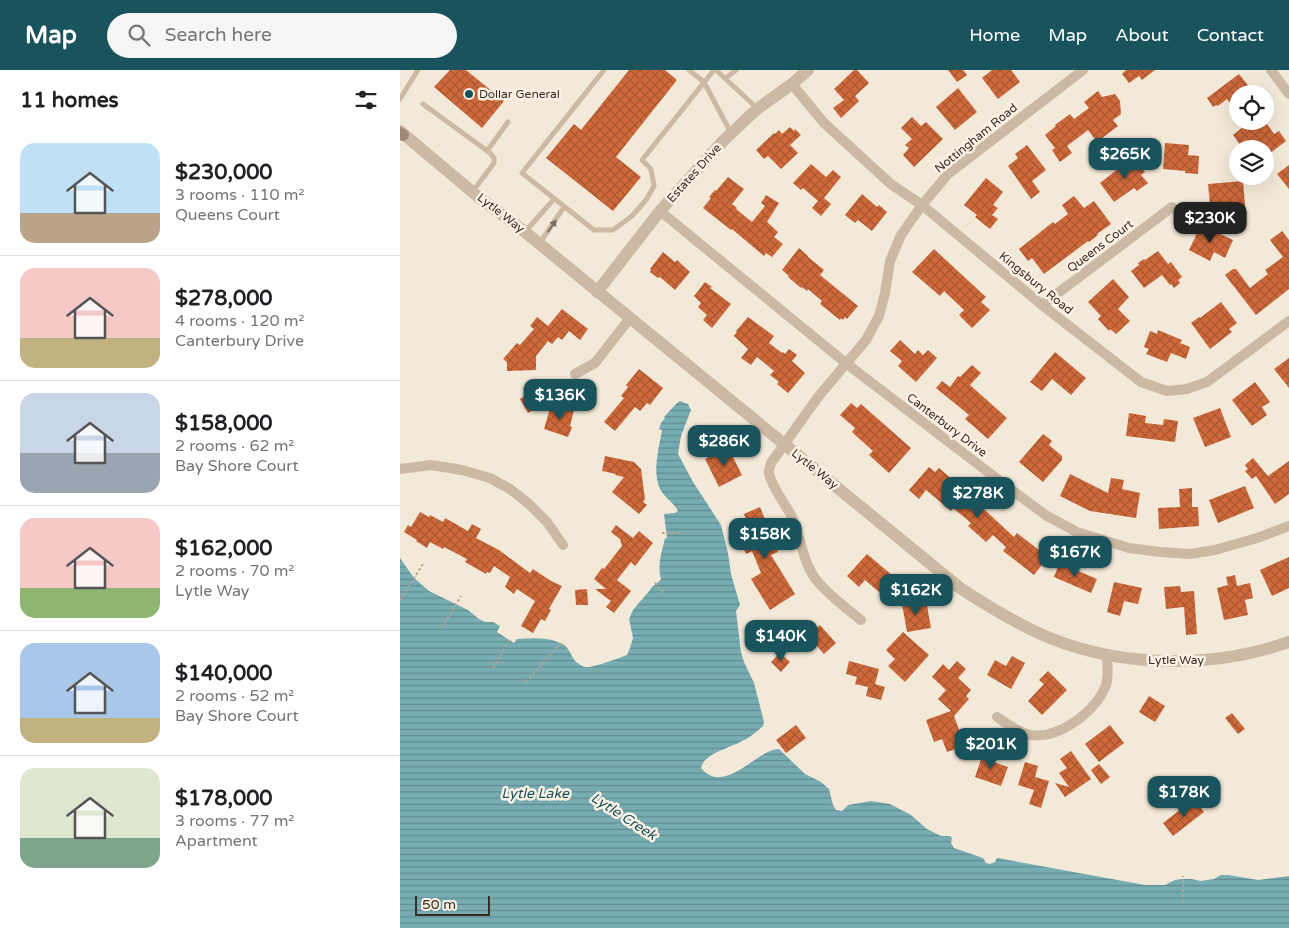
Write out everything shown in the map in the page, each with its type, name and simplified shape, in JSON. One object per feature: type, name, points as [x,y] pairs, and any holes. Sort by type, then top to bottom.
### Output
[{"type":"street","name":"Estates Drive","points":[[597,292],[660,211],[730,133],[757,109],[808,70]]},
{"type":"street","name":"Nottingham Road","points":[[862,620],[835,599],[817,581],[805,558],[791,516],[768,473],[771,463],[818,397],[866,340],[879,316],[890,261],[901,236],[922,205],[948,174],[1083,70]]},
{"type":"street","points":[[1271,70],[1289,94]]},
{"type":"street","name":"Kingsbury Road","points":[[792,84],[824,123],[892,185],[922,205],[1042,305],[1141,382],[1166,391],[1187,389],[1207,382],[1289,321]]},
{"type":"street","name":"Lytle Way","points":[[401,133],[960,588],[989,608],[1019,624],[1080,648],[1141,660],[1177,662],[1210,660],[1246,654],[1289,642]]},
{"type":"street","name":"Queens Court","points":[[1042,305],[1172,207]]},
{"type":"street","name":"Canterbury Drive","points":[[660,211],[847,364],[1047,516],[1077,532],[1129,548],[1190,554],[1215,550],[1257,538],[1289,526]]},
{"type":"street","points":[[575,374],[595,363],[630,318]]},
{"type":"street","points":[[400,469],[431,465],[462,470],[490,478],[510,489],[529,504],[547,522],[563,545]]},
{"type":"street","points":[[997,717],[1012,727],[1030,734],[1046,735],[1061,731],[1092,707],[1101,696],[1107,682],[1107,654]]},
{"type":"lane","points":[[400,98],[418,70]]},
{"type":"lane","points":[[604,70],[522,173],[594,230],[613,230],[632,216],[646,200],[654,186],[651,169],[642,160],[715,70],[726,78],[757,109]]},
{"type":"lane","points":[[689,70],[704,82],[730,133]]},
{"type":"lane","points":[[726,78],[736,70]]},
{"type":"lane","points":[[423,104],[494,158],[494,163],[473,192]]},
{"type":"lane","points":[[487,151],[508,122]]},
{"type":"lane","points":[[525,232],[554,199]]},
{"type":"lane","points":[[539,244],[564,207]]},
{"type":"path","points":[[662,533],[680,533]]},
{"type":"path","points":[[400,600],[423,564]]},
{"type":"path","points":[[655,583],[663,592]]},
{"type":"path","points":[[442,627],[461,596]]},
{"type":"path","points":[[493,668],[510,639]]},
{"type":"path","points":[[526,682],[563,641]]},
{"type":"path","points":[[1183,876],[1183,902]]},
{"type":"water","name":"Lytle Lake","points":[[680,401],[688,404],[691,410],[681,436],[678,454],[693,482],[721,525],[731,574],[740,605],[736,611],[741,652],[754,683],[764,722],[763,726],[749,737],[707,758],[701,768],[710,775],[720,777],[731,774],[761,756],[779,749],[805,774],[821,782],[829,789],[836,810],[842,811],[848,805],[871,801],[890,804],[911,815],[927,829],[941,836],[950,836],[954,848],[983,858],[986,863],[990,864],[999,858],[1145,885],[1165,885],[1182,879],[1201,881],[1214,879],[1221,875],[1258,880],[1289,876],[1289,928],[400,928],[400,558],[414,578],[429,591],[468,610],[485,622],[493,622],[500,626],[497,632],[514,643],[517,639],[528,638],[555,641],[563,644],[575,661],[585,667],[627,655],[633,638],[629,619],[633,610],[661,579],[660,558],[665,538],[667,538],[664,514],[678,511],[660,489],[656,467],[662,430],[659,429],[661,423],[664,417]]},
{"type":"building","name":"Dollar General","points":[[450,70],[466,70],[504,101],[482,128],[434,87]]},
{"type":"building","points":[[629,70],[665,70],[677,80],[616,157],[641,177],[613,211],[546,158],[574,124],[581,130]]},
{"type":"building","points":[[854,70],[857,70],[869,83],[855,96],[859,101],[841,118],[833,108],[844,100],[834,89]]},
{"type":"building","points":[[948,70],[963,70],[967,75],[957,82]]},
{"type":"building","points":[[992,70],[1011,70],[1020,82],[998,99],[982,78]]},
{"type":"building","points":[[1126,70],[1155,70],[1142,80],[1139,76],[1129,83],[1122,74]]},
{"type":"building","points":[[1239,74],[1248,85],[1229,85],[1229,102],[1227,99],[1218,106],[1213,107],[1207,98]]},
{"type":"building","points":[[958,88],[977,112],[955,130],[936,107]]},
{"type":"building","points":[[1098,91],[1102,97],[1115,94],[1120,101],[1121,114],[1113,120],[1118,126],[1097,142],[1088,130],[1067,146],[1072,153],[1060,162],[1052,150],[1055,148],[1045,135],[1070,114],[1074,119],[1089,108],[1084,102]]},
{"type":"building","points":[[912,117],[921,126],[926,122],[943,139],[914,167],[903,155],[909,148],[905,145],[912,139],[901,128]]},
{"type":"building","points":[[790,127],[801,135],[790,145],[798,153],[781,169],[768,156],[764,159],[756,150],[774,133],[779,130],[782,134]]},
{"type":"building","points":[[1239,130],[1271,130],[1274,134],[1279,131],[1286,141],[1274,150],[1274,140],[1237,140],[1233,135]]},
{"type":"building","points":[[1165,143],[1189,145],[1188,155],[1199,156],[1198,174],[1163,169]]},
{"type":"building","points":[[1027,145],[1046,170],[1032,181],[1040,192],[1031,199],[1008,166],[1018,158],[1015,154]]},
{"type":"building","points":[[1133,156],[1145,172],[1141,175],[1148,183],[1137,191],[1134,188],[1114,202],[1100,183]]},
{"type":"building","points":[[811,164],[826,177],[833,170],[841,177],[824,198],[831,204],[821,216],[812,208],[818,201],[803,188],[801,190],[793,183]]},
{"type":"building","points":[[1289,165],[1289,189],[1277,174]]},
{"type":"building","points":[[728,177],[744,189],[732,204],[752,222],[765,206],[761,203],[766,195],[779,203],[767,222],[778,232],[774,237],[783,244],[772,257],[766,253],[764,256],[703,208],[711,198],[709,197]]},
{"type":"building","points":[[986,178],[1003,192],[993,205],[998,208],[992,215],[998,219],[990,229],[964,205]]},
{"type":"building","points":[[1229,182],[1229,185],[1243,185],[1246,216],[1232,217],[1232,223],[1212,225],[1208,184]]},
{"type":"building","points":[[862,194],[877,207],[879,205],[887,212],[872,231],[858,220],[855,223],[845,215]]},
{"type":"building","points":[[1074,196],[1084,208],[1094,201],[1111,224],[1044,274],[1032,258],[1028,261],[1019,249],[1053,222],[1055,224],[1068,214],[1062,205]]},
{"type":"building","points":[[1201,225],[1233,240],[1225,258],[1214,252],[1210,261],[1189,250]]},
{"type":"building","points":[[1282,231],[1289,240],[1289,289],[1256,315],[1225,275],[1236,269],[1250,288],[1268,274],[1265,270],[1283,257],[1270,240]]},
{"type":"building","points":[[799,248],[824,270],[820,275],[858,306],[847,319],[845,317],[843,320],[841,318],[840,320],[820,304],[822,301],[808,289],[807,291],[801,288],[782,270]]},
{"type":"building","points":[[934,249],[986,297],[981,302],[990,310],[972,328],[959,315],[964,310],[944,291],[940,296],[912,272]]},
{"type":"building","points":[[1158,251],[1168,264],[1171,262],[1182,277],[1178,280],[1180,283],[1174,288],[1162,275],[1144,288],[1131,271],[1139,265],[1138,263]]},
{"type":"building","points":[[663,252],[675,262],[677,260],[690,272],[675,290],[660,277],[658,278],[650,272],[650,269]]},
{"type":"building","points":[[1113,279],[1129,297],[1118,309],[1130,321],[1116,334],[1110,329],[1109,331],[1098,319],[1101,316],[1088,302]]},
{"type":"building","points":[[705,282],[731,304],[712,328],[703,320],[707,315],[698,307],[701,303],[694,296]]},
{"type":"building","points":[[1221,302],[1237,323],[1229,329],[1232,332],[1210,349],[1191,323]]},
{"type":"building","points":[[562,309],[588,329],[580,340],[569,331],[562,340],[558,337],[552,344],[548,341],[536,356],[536,370],[507,371],[507,362],[503,359],[517,343],[520,345],[534,329],[530,326],[537,317],[548,326]]},
{"type":"building","points":[[748,317],[774,336],[769,343],[782,353],[785,354],[789,349],[797,355],[792,361],[805,373],[788,393],[770,375],[774,371],[757,357],[751,365],[741,358],[748,349],[734,336]]},
{"type":"building","points":[[1158,330],[1182,340],[1180,343],[1190,347],[1186,359],[1171,353],[1167,362],[1146,354],[1149,349],[1144,347],[1150,331],[1157,334]]},
{"type":"building","points":[[900,340],[915,354],[918,350],[923,355],[928,350],[937,358],[916,382],[898,366],[902,361],[890,351]]},
{"type":"building","points":[[1055,352],[1086,378],[1071,395],[1052,379],[1042,391],[1030,382]]},
{"type":"building","points":[[1289,358],[1289,388],[1274,369]]},
{"type":"building","points":[[972,365],[981,373],[970,385],[1007,418],[988,439],[965,419],[969,415],[936,388],[942,381],[950,387],[958,376],[960,377]]},
{"type":"building","points":[[639,369],[663,388],[650,405],[647,403],[640,411],[635,407],[615,431],[604,422],[624,398],[621,396],[628,387],[626,385]]},
{"type":"building","points":[[1255,382],[1270,402],[1262,407],[1267,415],[1252,426],[1232,400]]},
{"type":"building","points":[[541,386],[549,400],[528,413],[520,399]]},
{"type":"building","points":[[851,403],[857,408],[861,404],[911,448],[889,473],[869,455],[873,451],[852,432],[855,428],[840,415]]},
{"type":"building","points":[[551,405],[574,410],[570,426],[572,427],[568,437],[544,429]]},
{"type":"building","points":[[1220,408],[1231,437],[1205,447],[1193,418]]},
{"type":"building","points":[[1129,413],[1146,416],[1145,423],[1163,425],[1164,419],[1178,421],[1175,442],[1126,436]]},
{"type":"building","points":[[1043,434],[1052,441],[1049,445],[1062,456],[1062,460],[1043,482],[1019,462]]},
{"type":"building","points":[[728,447],[742,475],[719,487],[705,459]]},
{"type":"building","points":[[605,456],[634,462],[641,469],[645,499],[643,502],[647,505],[639,514],[612,492],[624,477],[602,471]]},
{"type":"building","points":[[1253,458],[1268,476],[1289,461],[1289,494],[1275,504],[1256,476],[1252,479],[1245,471],[1248,469],[1245,465]]},
{"type":"building","points":[[929,467],[935,472],[939,468],[960,486],[955,491],[971,504],[974,500],[1014,537],[1017,533],[1048,557],[1034,575],[1003,551],[1006,547],[993,535],[986,542],[968,526],[971,523],[953,508],[951,511],[926,490],[919,499],[909,490]]},
{"type":"building","points":[[1070,474],[1108,493],[1111,478],[1124,480],[1122,489],[1140,493],[1136,518],[1090,511],[1060,496]]},
{"type":"building","points":[[1245,486],[1254,508],[1218,523],[1209,500]]},
{"type":"building","points":[[1192,488],[1192,507],[1198,507],[1199,526],[1159,529],[1158,508],[1180,507],[1179,489]]},
{"type":"building","points":[[760,507],[778,552],[771,555],[795,594],[770,610],[751,579],[761,573],[752,551],[746,554],[737,532],[749,527],[744,514]]},
{"type":"building","points":[[420,512],[443,522],[445,518],[468,531],[472,524],[481,529],[476,538],[499,550],[530,573],[533,569],[562,586],[549,609],[551,610],[545,621],[541,619],[533,633],[521,626],[535,601],[517,589],[514,594],[505,587],[510,577],[494,566],[490,573],[487,572],[486,574],[465,562],[467,559],[444,547],[443,549],[430,542],[427,548],[404,532],[408,525],[411,527]]},
{"type":"building","points":[[616,525],[633,538],[639,531],[653,543],[635,566],[631,562],[617,580],[631,591],[614,613],[606,607],[611,601],[595,589],[606,589],[594,579],[622,546],[620,539],[611,532]]},
{"type":"building","points":[[867,554],[893,576],[879,592],[865,580],[859,587],[847,576]]},
{"type":"building","points":[[1289,557],[1289,588],[1272,596],[1260,570]]},
{"type":"building","points":[[1059,564],[1097,579],[1091,593],[1054,577]]},
{"type":"building","points":[[1235,575],[1237,586],[1250,583],[1253,598],[1245,600],[1248,615],[1224,620],[1217,588],[1228,585],[1226,577]]},
{"type":"building","points":[[1114,582],[1142,588],[1138,604],[1124,601],[1120,616],[1107,612]]},
{"type":"building","points":[[1180,586],[1181,592],[1194,591],[1197,634],[1186,635],[1184,607],[1166,609],[1164,587]]},
{"type":"building","points":[[587,589],[588,605],[576,605],[575,590]]},
{"type":"building","points":[[926,600],[931,628],[907,632],[902,604]]},
{"type":"building","points":[[820,625],[836,643],[824,654],[808,636]]},
{"type":"building","points":[[903,632],[929,655],[905,682],[888,666],[895,659],[886,650]]},
{"type":"building","points":[[780,653],[790,662],[781,672],[771,662]]},
{"type":"building","points":[[1012,656],[1025,663],[1011,689],[987,675],[995,660],[1006,666]]},
{"type":"building","points":[[849,661],[879,669],[875,684],[885,687],[881,700],[866,696],[868,687],[855,684],[857,677],[846,674]]},
{"type":"building","points":[[957,661],[966,669],[958,678],[971,690],[966,696],[969,699],[954,716],[965,746],[947,752],[942,739],[934,742],[926,720],[951,711],[938,699],[946,690],[932,677],[943,664],[949,670]]},
{"type":"building","points":[[1048,671],[1067,690],[1042,715],[1028,701],[1044,684],[1039,680]]},
{"type":"building","points":[[1149,696],[1165,706],[1155,722],[1139,712]]},
{"type":"building","points":[[1232,713],[1245,729],[1238,734],[1225,718]]},
{"type":"building","points":[[796,725],[806,738],[786,753],[776,740]]},
{"type":"building","points":[[1110,725],[1124,743],[1099,762],[1085,744]]},
{"type":"building","points":[[984,751],[996,755],[994,762],[1008,767],[1001,786],[975,777]]},
{"type":"building","points":[[1071,751],[1091,779],[1065,797],[1055,783],[1069,787],[1059,773],[1067,768],[1060,759]]},
{"type":"building","points":[[1025,762],[1038,766],[1035,777],[1049,781],[1041,808],[1029,804],[1034,790],[1018,785]]},
{"type":"building","points":[[1099,764],[1110,777],[1101,784],[1091,770]]},
{"type":"building","points":[[1194,799],[1204,812],[1173,836],[1163,823]]},
{"type":"place","name":"Dollar General","points":[[469,94]]},
{"type":"water label","name":"Lytle Creek","points":[[624,816]]}]
